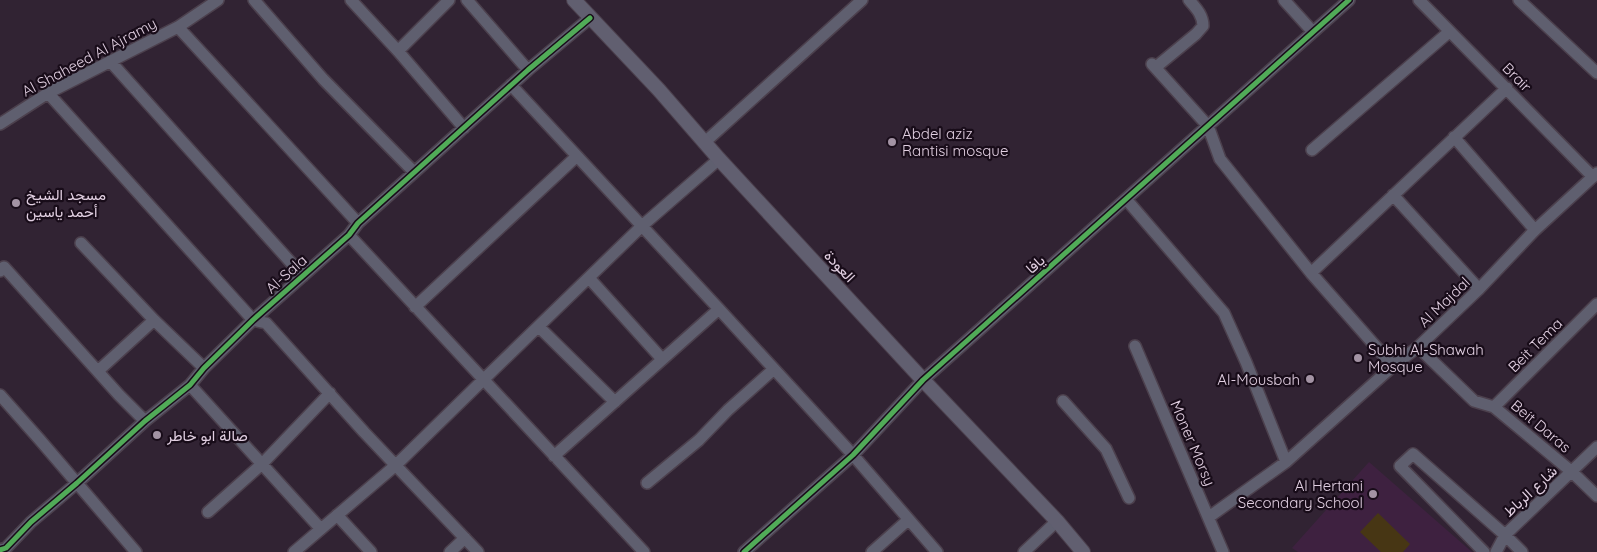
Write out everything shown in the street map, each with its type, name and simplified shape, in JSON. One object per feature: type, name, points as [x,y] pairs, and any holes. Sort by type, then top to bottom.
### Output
[{"type":"main road","name":"العودة","points":[[574,0],[659,90],[719,159],[1057,521],[1083,552]]},
{"type":"street","name":"Al Shaheed Al Ajramy","points":[[0,124],[48,93],[178,26],[218,0]]},
{"type":"street","points":[[254,0],[323,79],[414,172]]},
{"type":"street","points":[[351,0],[464,128]]},
{"type":"street","points":[[398,51],[449,0]]},
{"type":"street","points":[[467,0],[528,70]]},
{"type":"street","points":[[705,142],[862,0]]},
{"type":"street","points":[[1189,0],[1203,19],[1203,26],[1196,34],[1154,66],[1208,126],[1220,159],[1311,273],[1393,366]]},
{"type":"street","points":[[1284,0],[1313,32]]},
{"type":"street","name":"يافا","points":[[744,552],[852,455],[924,380],[1349,0]]},
{"type":"street","name":"Brair","points":[[1419,0],[1449,32],[1595,175]]},
{"type":"street","points":[[1519,0],[1597,73]]},
{"type":"street","name":"Al-Sala","points":[[5,550],[32,522],[145,421],[190,385],[204,368],[253,320],[349,234],[358,223],[414,172],[528,70],[590,18]]},
{"type":"street","points":[[178,26],[358,223]]},
{"type":"street","points":[[1312,150],[1449,32]]},
{"type":"street","points":[[110,61],[303,276]]},
{"type":"street","points":[[511,85],[643,225],[852,455],[937,552]]},
{"type":"street","points":[[1311,273],[1507,88]]},
{"type":"street","points":[[48,93],[253,320],[266,323],[478,552]]},
{"type":"street","points":[[1454,137],[1535,230]]},
{"type":"street","points":[[416,307],[577,156]]},
{"type":"street","points":[[294,552],[396,465],[643,225],[719,159]]},
{"type":"street","name":"Al Majdal","points":[[1209,517],[1286,462],[1393,366],[1418,347],[1479,290],[1535,230],[1595,175]]},
{"type":"street","points":[[1393,195],[1479,290]]},
{"type":"street","points":[[1126,199],[1224,313],[1286,462]]},
{"type":"street","points":[[349,234],[482,380],[644,552]]},
{"type":"street","points":[[81,243],[154,320],[204,368]]},
{"type":"street","points":[[0,271],[4,267],[145,421]]},
{"type":"street","points":[[589,278],[662,359]]},
{"type":"street","name":"Beit Tema","points":[[1494,406],[1597,304]]},
{"type":"street","points":[[554,456],[719,309]]},
{"type":"street","points":[[98,371],[154,320]]},
{"type":"street","points":[[539,327],[615,402]]},
{"type":"street","name":"Moner Morsy","points":[[1135,346],[1223,552]]},
{"type":"street","name":"Beit Daras","points":[[1418,347],[1474,401],[1494,406],[1572,472],[1597,496]]},
{"type":"street","points":[[646,483],[699,440],[728,410],[774,369]]},
{"type":"street","points":[[190,385],[320,528]]},
{"type":"street","points":[[208,512],[262,464],[330,393]]},
{"type":"street","points":[[0,395],[136,552]]},
{"type":"street","points":[[1063,401],[1106,449],[1129,498]]},
{"type":"street","name":"شارع الرباط","points":[[1496,552],[1505,535],[1597,447]]},
{"type":"street","points":[[1484,552],[1400,466],[1413,454],[1522,552]]},
{"type":"street","points":[[337,515],[371,552]]},
{"type":"street","points":[[872,552],[908,520]]},
{"type":"street","points":[[1024,552],[1057,521]]},
{"type":"street","points":[[450,552],[465,538]]},
{"type":"shaded area","name":"Al Hertani Secondary School","points":[[1369,462],[1472,552],[1298,552],[1292,548]]},
{"type":"shaded area","points":[[1378,513],[1410,544],[1403,552],[1381,552],[1360,532]]},
{"type":"cycle path","points":[[744,552],[853,455],[923,380],[1349,0]]},
{"type":"cycle path","points":[[0,550],[6,548],[31,522],[145,421],[190,385],[204,368],[253,320],[349,235],[358,223],[528,70],[590,18]]},
{"type":"place","name":"Abdel aziz Rantisi mosque","points":[[892,142]]},
{"type":"place","name":"مسجد الشيخ أحمد ياسين","points":[[16,203]]},
{"type":"place","name":"Subhi Al-Shawah Mosque","points":[[1358,358]]},
{"type":"place","name":"Al-Mousbah","points":[[1310,379]]},
{"type":"place","name":"صالة ابو خاطر","points":[[157,435]]},
{"type":"place","name":"Al Hertani Secondary School","points":[[1373,494]]}]
